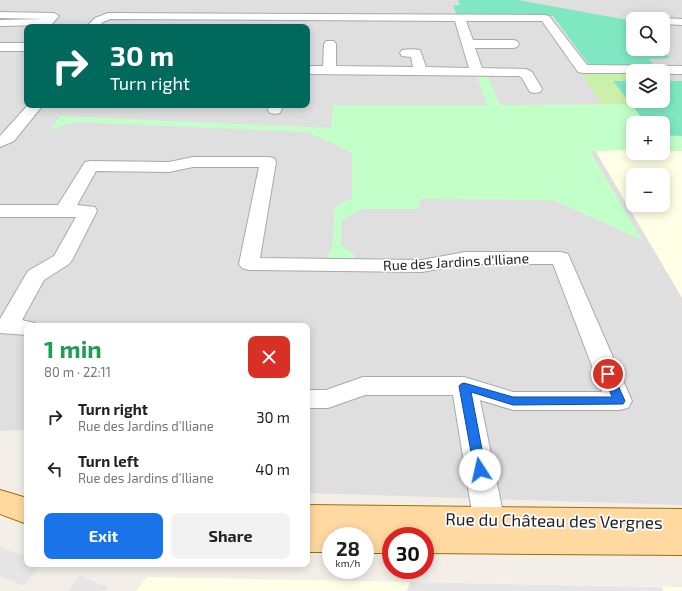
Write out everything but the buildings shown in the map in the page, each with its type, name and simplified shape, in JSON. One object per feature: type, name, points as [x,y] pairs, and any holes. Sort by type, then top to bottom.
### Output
[{"type":"main road","points":[[0,502],[24,510]]},
{"type":"main road","name":"Rue du Château des Vergnes","points":[[310,518],[682,541]]},
{"type":"main road","name":"Rue du Château des Vergnes","points":[[434,538],[491,530],[682,522]]},
{"type":"main road","points":[[310,538],[322,538]]},
{"type":"street","points":[[105,24],[116,5]]},
{"type":"street","points":[[271,17],[274,6]]},
{"type":"street","points":[[405,6],[410,29]]},
{"type":"street","points":[[95,24],[99,20],[108,16],[180,16],[246,22],[271,17],[341,11],[408,17],[545,18],[582,70],[682,70]]},
{"type":"street","points":[[0,14],[54,16],[48,22],[41,23],[0,23]]},
{"type":"street","points":[[176,24],[180,16]]},
{"type":"street","points":[[459,17],[477,71]]},
{"type":"street","points":[[670,21],[682,22]]},
{"type":"street","points":[[329,70],[330,44]]},
{"type":"street","points":[[467,44],[513,44]]},
{"type":"street","points":[[0,47],[24,47]]},
{"type":"street","points":[[406,53],[416,53],[420,71]]},
{"type":"street","points":[[310,70],[329,70],[353,76],[420,71],[440,76],[477,71],[487,73],[521,72],[527,75],[535,89]]},
{"type":"street","points":[[0,131],[24,103]]},
{"type":"street","points":[[0,142],[8,138],[33,108]]},
{"type":"street","name":"Rue des Jardins d'Iliane","points":[[64,211],[95,159],[169,167],[193,162],[268,162],[249,264],[422,266],[465,258],[561,258],[619,401],[513,401],[464,386],[363,386],[328,399],[310,399]]},
{"type":"street","points":[[0,211],[88,211],[62,260],[36,276],[7,327],[24,328]]},
{"type":"street","points":[[464,386],[491,530]]},
{"type":"shaded area","points":[[0,0],[682,0],[682,505],[310,493],[310,323],[24,323],[24,430],[0,431]]},
{"type":"shaded area","points":[[595,150],[626,150],[626,160],[670,160],[670,151],[682,151],[682,298],[631,212],[670,212],[670,168],[626,168],[626,203]]},
{"type":"shaded area","points":[[0,547],[24,556],[24,567],[39,567],[24,586],[0,576]]},
{"type":"shaded area","points":[[80,576],[108,587],[105,591],[68,591]]},
{"type":"shaded area","points":[[147,577],[682,587],[682,591],[136,591]]},
{"type":"shaded area","points":[[410,582],[662,587],[663,591],[407,591]]},
{"type":"green space","points":[[458,0],[518,0],[626,20],[626,56],[668,56],[670,58],[649,59],[653,64],[589,65],[553,16],[457,15],[453,5],[460,5]]},
{"type":"green space","points":[[579,69],[626,70],[626,81],[614,81],[626,97],[626,104],[602,104]]},
{"type":"green space","points":[[476,74],[487,74],[500,105],[626,104],[626,108],[634,108],[640,116],[626,116],[626,150],[590,151],[642,240],[553,200],[420,199],[419,209],[362,209],[342,220],[341,246],[354,254],[355,258],[328,259],[327,254],[332,251],[335,207],[352,198],[352,153],[308,132],[75,122],[50,130],[60,116],[331,128],[333,105],[487,105]]},
{"type":"green space","points":[[613,81],[626,81],[626,98]]},
{"type":"green space","points":[[670,81],[682,81],[682,136],[670,135],[670,116],[640,116],[634,108],[670,108]]},
{"type":"green space","points":[[670,135],[682,136],[682,151],[670,151]]},
{"type":"route","points":[[480,470],[464,386],[513,401],[619,401],[608,374]]}]
